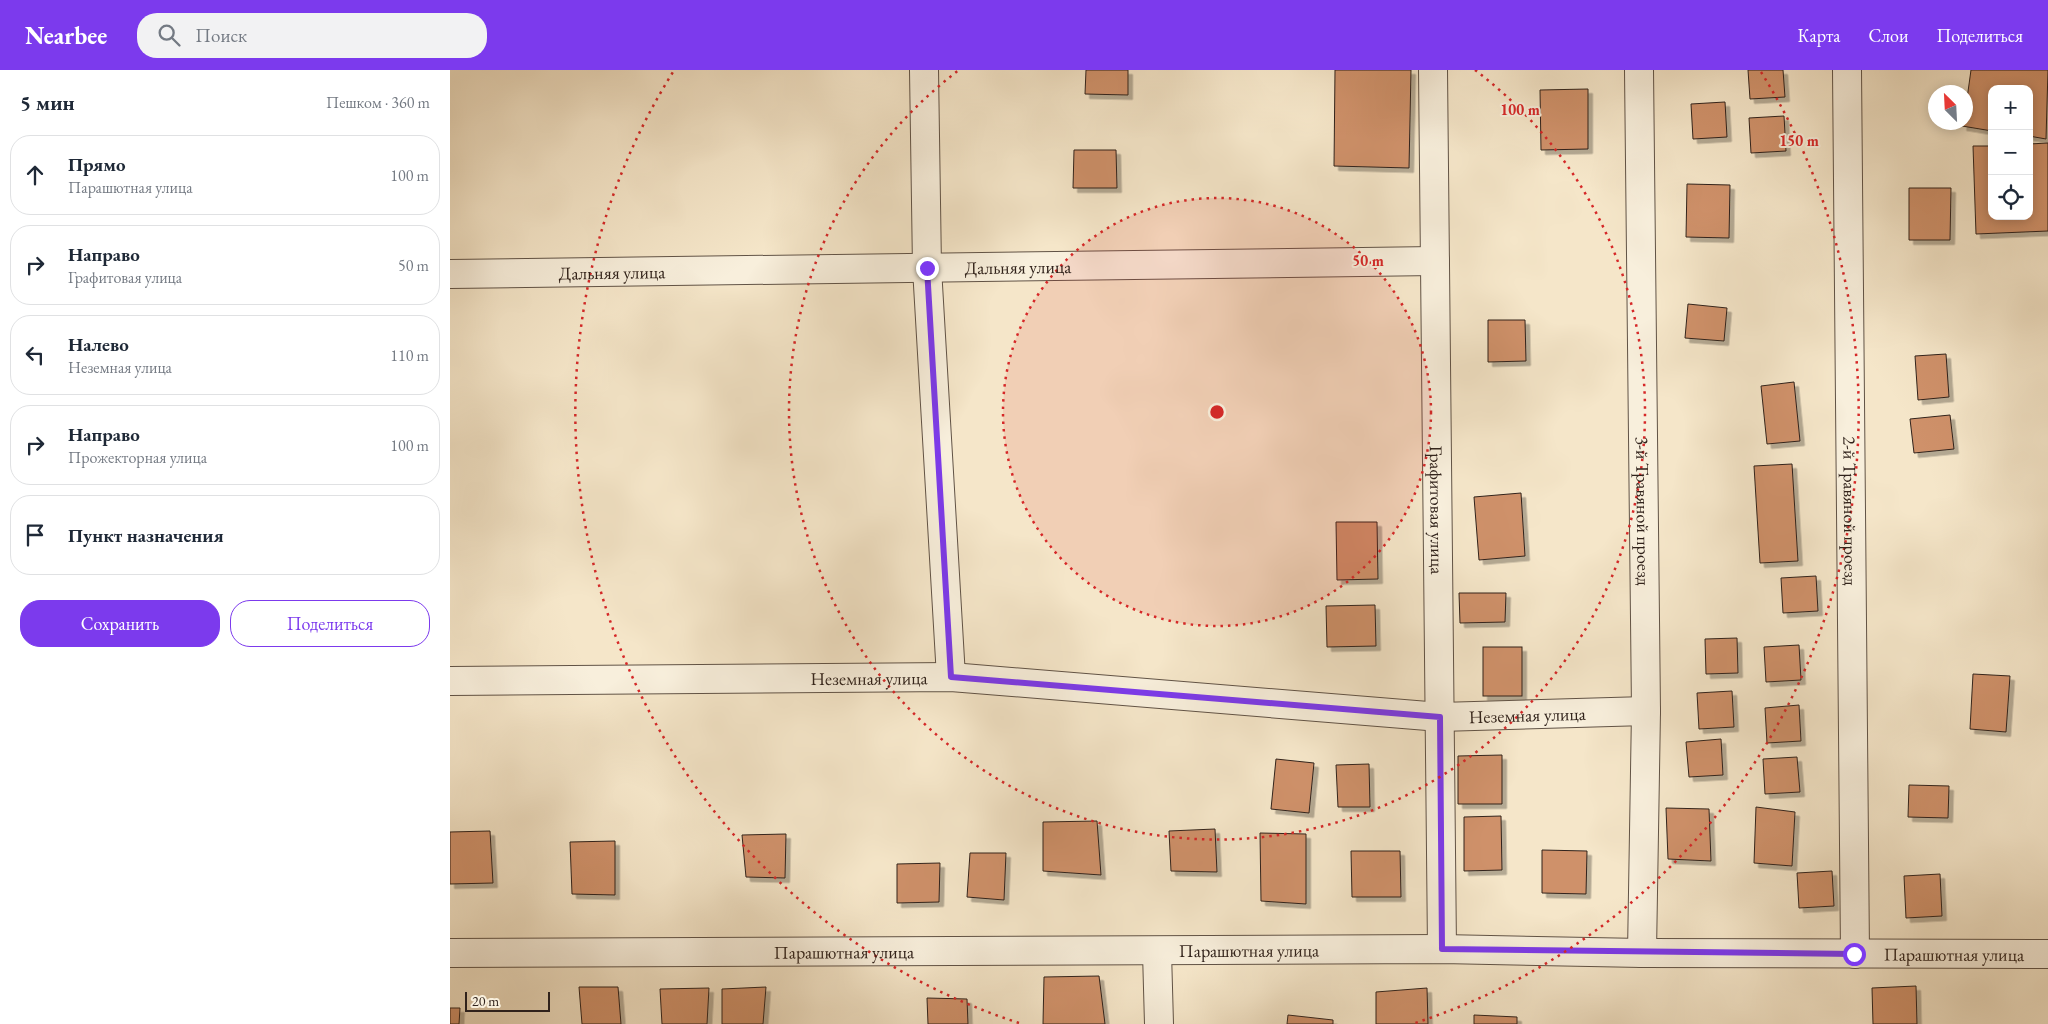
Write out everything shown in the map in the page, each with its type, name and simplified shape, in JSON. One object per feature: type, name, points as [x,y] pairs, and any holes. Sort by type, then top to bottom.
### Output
[{"type":"street","points":[[924,70],[927,268],[951,677]]},
{"type":"street","name":"Графитовая улица","points":[[1433,70],[1442,949]]},
{"type":"street","name":"3-й Травяной проезд","points":[[1639,70],[1646,711],[1642,953]]},
{"type":"street","name":"2-й Травяной проезд","points":[[1847,70],[1854,954]]},
{"type":"street","name":"Дальняя улица","points":[[450,274],[1435,261]]},
{"type":"street","name":"Неземная улица","points":[[450,681],[951,677],[1440,717],[1646,711]]},
{"type":"street","name":"Парашютная улица","points":[[450,953],[1157,952],[1442,949],[1642,953],[2048,954]]},
{"type":"street","points":[[1157,952],[1159,1024]]},
{"type":"building","points":[[1086,70],[1128,70],[1128,95],[1085,94]]},
{"type":"building","points":[[1335,70],[1411,70],[1409,168],[1334,166]]},
{"type":"building","points":[[1748,70],[1783,70],[1785,97],[1750,99]]},
{"type":"building","points":[[1971,70],[2048,70],[2046,139],[2033,137],[2033,85],[1988,85],[1988,130],[1973,128],[1973,85],[1969,85]]},
{"type":"building","points":[[1588,89],[1588,149],[1541,150],[1540,90]]},
{"type":"building","points":[[1725,102],[1727,137],[1693,139],[1691,104]]},
{"type":"building","points":[[1784,116],[1786,151],[1751,153],[1749,118]]},
{"type":"building","points":[[2048,143],[2048,231],[1976,234],[1973,146],[1988,146],[1988,220],[2033,220],[2033,144]]},
{"type":"building","points":[[1074,150],[1116,150],[1117,188],[1073,188]]},
{"type":"building","points":[[1687,184],[1730,185],[1729,238],[1686,237]]},
{"type":"building","points":[[1909,188],[1951,188],[1950,240],[1909,240]]},
{"type":"building","points":[[1688,304],[1727,308],[1724,341],[1685,338]]},
{"type":"building","points":[[1488,320],[1525,320],[1526,361],[1488,362]]},
{"type":"building","points":[[1946,354],[1949,397],[1918,400],[1915,356]]},
{"type":"building","points":[[1794,382],[1800,441],[1767,444],[1761,386]]},
{"type":"building","points":[[1950,415],[1954,449],[1914,453],[1910,419]]},
{"type":"building","points":[[1792,464],[1798,561],[1760,563],[1754,466]]},
{"type":"building","points":[[1521,493],[1525,556],[1479,560],[1474,497]]},
{"type":"building","points":[[1336,522],[1377,522],[1378,579],[1337,580]]},
{"type":"building","points":[[1816,576],[1818,611],[1783,613],[1781,578]]},
{"type":"building","points":[[1459,593],[1506,593],[1505,622],[1460,623]]},
{"type":"building","points":[[1375,605],[1376,646],[1327,647],[1326,606]]},
{"type":"building","points":[[1737,638],[1738,673],[1706,674],[1705,639]]},
{"type":"building","points":[[1799,645],[1801,680],[1766,682],[1764,647]]},
{"type":"building","points":[[1483,647],[1522,647],[1522,696],[1483,696]]},
{"type":"building","points":[[1973,674],[2010,676],[2006,732],[1970,729]]},
{"type":"building","points":[[1732,691],[1734,727],[1699,729],[1697,693]]},
{"type":"building","points":[[1799,705],[1801,741],[1767,743],[1765,708]]},
{"type":"building","points":[[1721,739],[1723,775],[1689,777],[1686,742]]},
{"type":"building","points":[[1502,755],[1502,804],[1458,804],[1458,756]]},
{"type":"building","points":[[1797,757],[1800,792],[1765,794],[1763,759]]},
{"type":"building","points":[[1276,759],[1314,763],[1309,813],[1271,809]]},
{"type":"building","points":[[1369,764],[1370,807],[1338,807],[1336,765]]},
{"type":"building","points":[[1909,785],[1949,786],[1948,818],[1908,817]]},
{"type":"building","points":[[1756,807],[1795,812],[1792,866],[1754,863]]},
{"type":"building","points":[[1666,808],[1709,809],[1711,861],[1668,859]]},
{"type":"building","points":[[1501,816],[1502,870],[1464,871],[1464,817]]},
{"type":"building","points":[[1097,821],[1101,875],[1043,871],[1043,822]]},
{"type":"building","points":[[1215,829],[1217,872],[1171,871],[1169,831]]},
{"type":"building","points":[[490,831],[493,883],[450,884],[450,832]]},
{"type":"building","points":[[1260,833],[1306,834],[1306,904],[1261,901]]},
{"type":"building","points":[[786,834],[785,878],[746,877],[742,835]]},
{"type":"building","points":[[615,841],[615,895],[572,894],[570,842]]},
{"type":"building","points":[[1542,850],[1587,851],[1586,894],[1542,893]]},
{"type":"building","points":[[1351,851],[1400,851],[1401,897],[1352,897]]},
{"type":"building","points":[[970,853],[1006,853],[1004,900],[967,897]]},
{"type":"building","points":[[940,863],[939,902],[897,903],[897,864]]},
{"type":"building","points":[[1832,871],[1834,906],[1799,908],[1797,873]]},
{"type":"building","points":[[1940,874],[1942,916],[1906,918],[1904,876]]},
{"type":"building","points":[[1099,976],[1105,1024],[1043,1024],[1044,977]]},
{"type":"building","points":[[1916,986],[1917,1024],[1873,1024],[1872,988]]},
{"type":"building","points":[[579,987],[618,987],[621,1024],[582,1024]]},
{"type":"building","points":[[766,987],[763,1024],[722,1024],[722,989]]},
{"type":"building","points":[[709,988],[707,1024],[662,1024],[660,989]]},
{"type":"building","points":[[1427,988],[1428,1024],[1376,1024],[1376,992]]},
{"type":"building","points":[[927,998],[967,999],[968,1024],[928,1024]]},
{"type":"building","points":[[450,1008],[460,1008],[459,1024],[450,1024]]},
{"type":"building","points":[[1288,1015],[1333,1020],[1333,1024],[1287,1024]]},
{"type":"building","points":[[1474,1015],[1517,1017],[1517,1024],[1474,1024]]},
{"type":"route","points":[[927,268],[951,677],[1440,717],[1442,949],[1642,953],[1854,954]]}]
